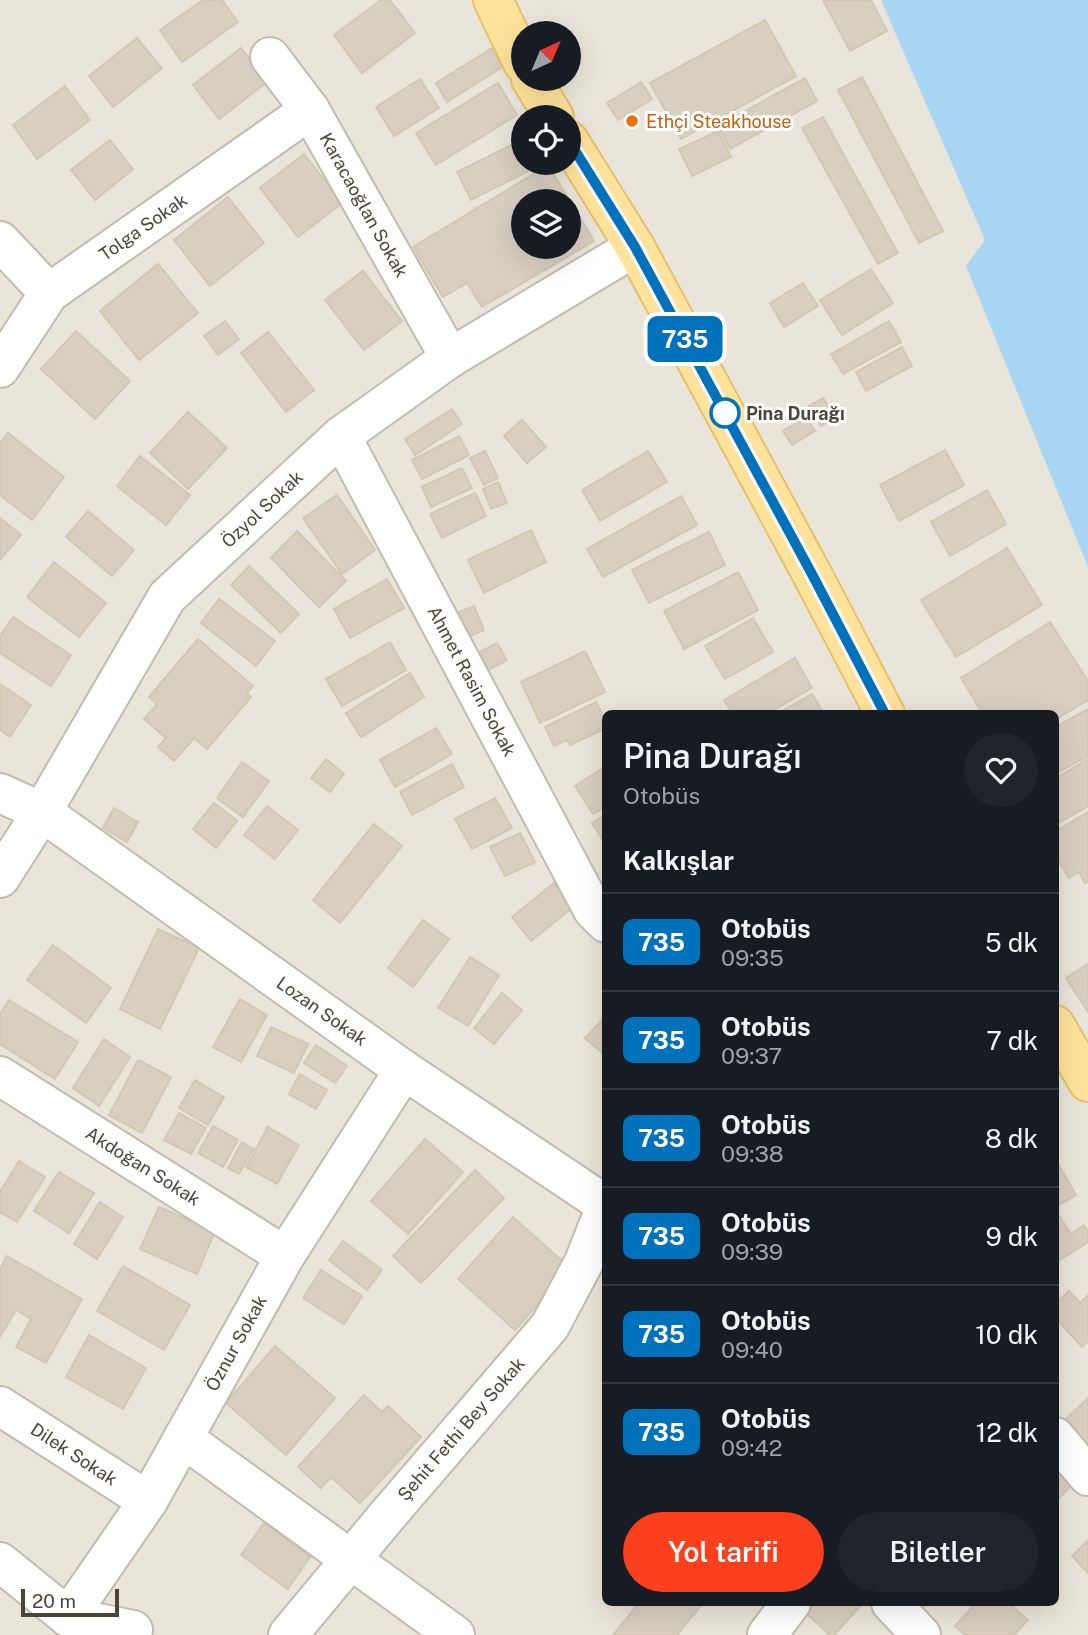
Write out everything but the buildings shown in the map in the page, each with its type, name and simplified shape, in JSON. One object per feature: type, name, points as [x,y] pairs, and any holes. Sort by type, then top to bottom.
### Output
[{"type":"main road","points":[[493,0],[511,38]]},
{"type":"main road","points":[[581,160],[635,247],[883,710]]},
{"type":"main road","points":[[1059,1032],[1088,1082]]},
{"type":"street","name":"Karacaoğlan Sokak","points":[[270,57],[310,110],[450,358]]},
{"type":"street","name":"Tolga Sokak","points":[[0,368],[49,293],[310,110]]},
{"type":"street","points":[[0,241],[49,293]]},
{"type":"street","name":"Özyol Sokak","points":[[0,878],[42,812],[167,597],[341,436],[450,358],[635,247]]},
{"type":"street","name":"Ahmet Rasim Sokak","points":[[341,436],[593,910],[602,919]]},
{"type":"street","name":"Lozan Sokak","points":[[0,793],[42,812],[404,1070],[602,1202]]},
{"type":"street","name":"Öznur Sokak","points":[[68,1617],[148,1501],[285,1256],[404,1070]]},
{"type":"street","name":"Akdoğan Sokak","points":[[0,1076],[285,1256]]},
{"type":"street","name":"Şehit Fethi Bey Sokak","points":[[288,1635],[550,1326],[584,1262],[602,1215]]},
{"type":"street","name":"Dilek Sokak","points":[[0,1406],[148,1501]]},
{"type":"street","points":[[183,1438],[455,1635]]},
{"type":"street","points":[[1059,1442],[1088,1476]]},
{"type":"street","points":[[0,1562],[68,1617],[142,1633]]},
{"type":"street","points":[[766,1635],[789,1606]]},
{"type":"street","points":[[894,1606],[921,1635]]},
{"type":"shaded area","points":[[0,0],[909,0],[1088,408],[1088,1635],[0,1635]]},
{"type":"water","points":[[881,0],[1088,0],[1088,567],[966,266],[985,240]]},
{"type":"bus line","name":"735","points":[[581,160],[635,247],[883,710]]},
{"type":"place","name":"Ethçi Steakhouse","points":[[632,121]]},
{"type":"place","name":"Pina Durağı","points":[[725,413]]}]
